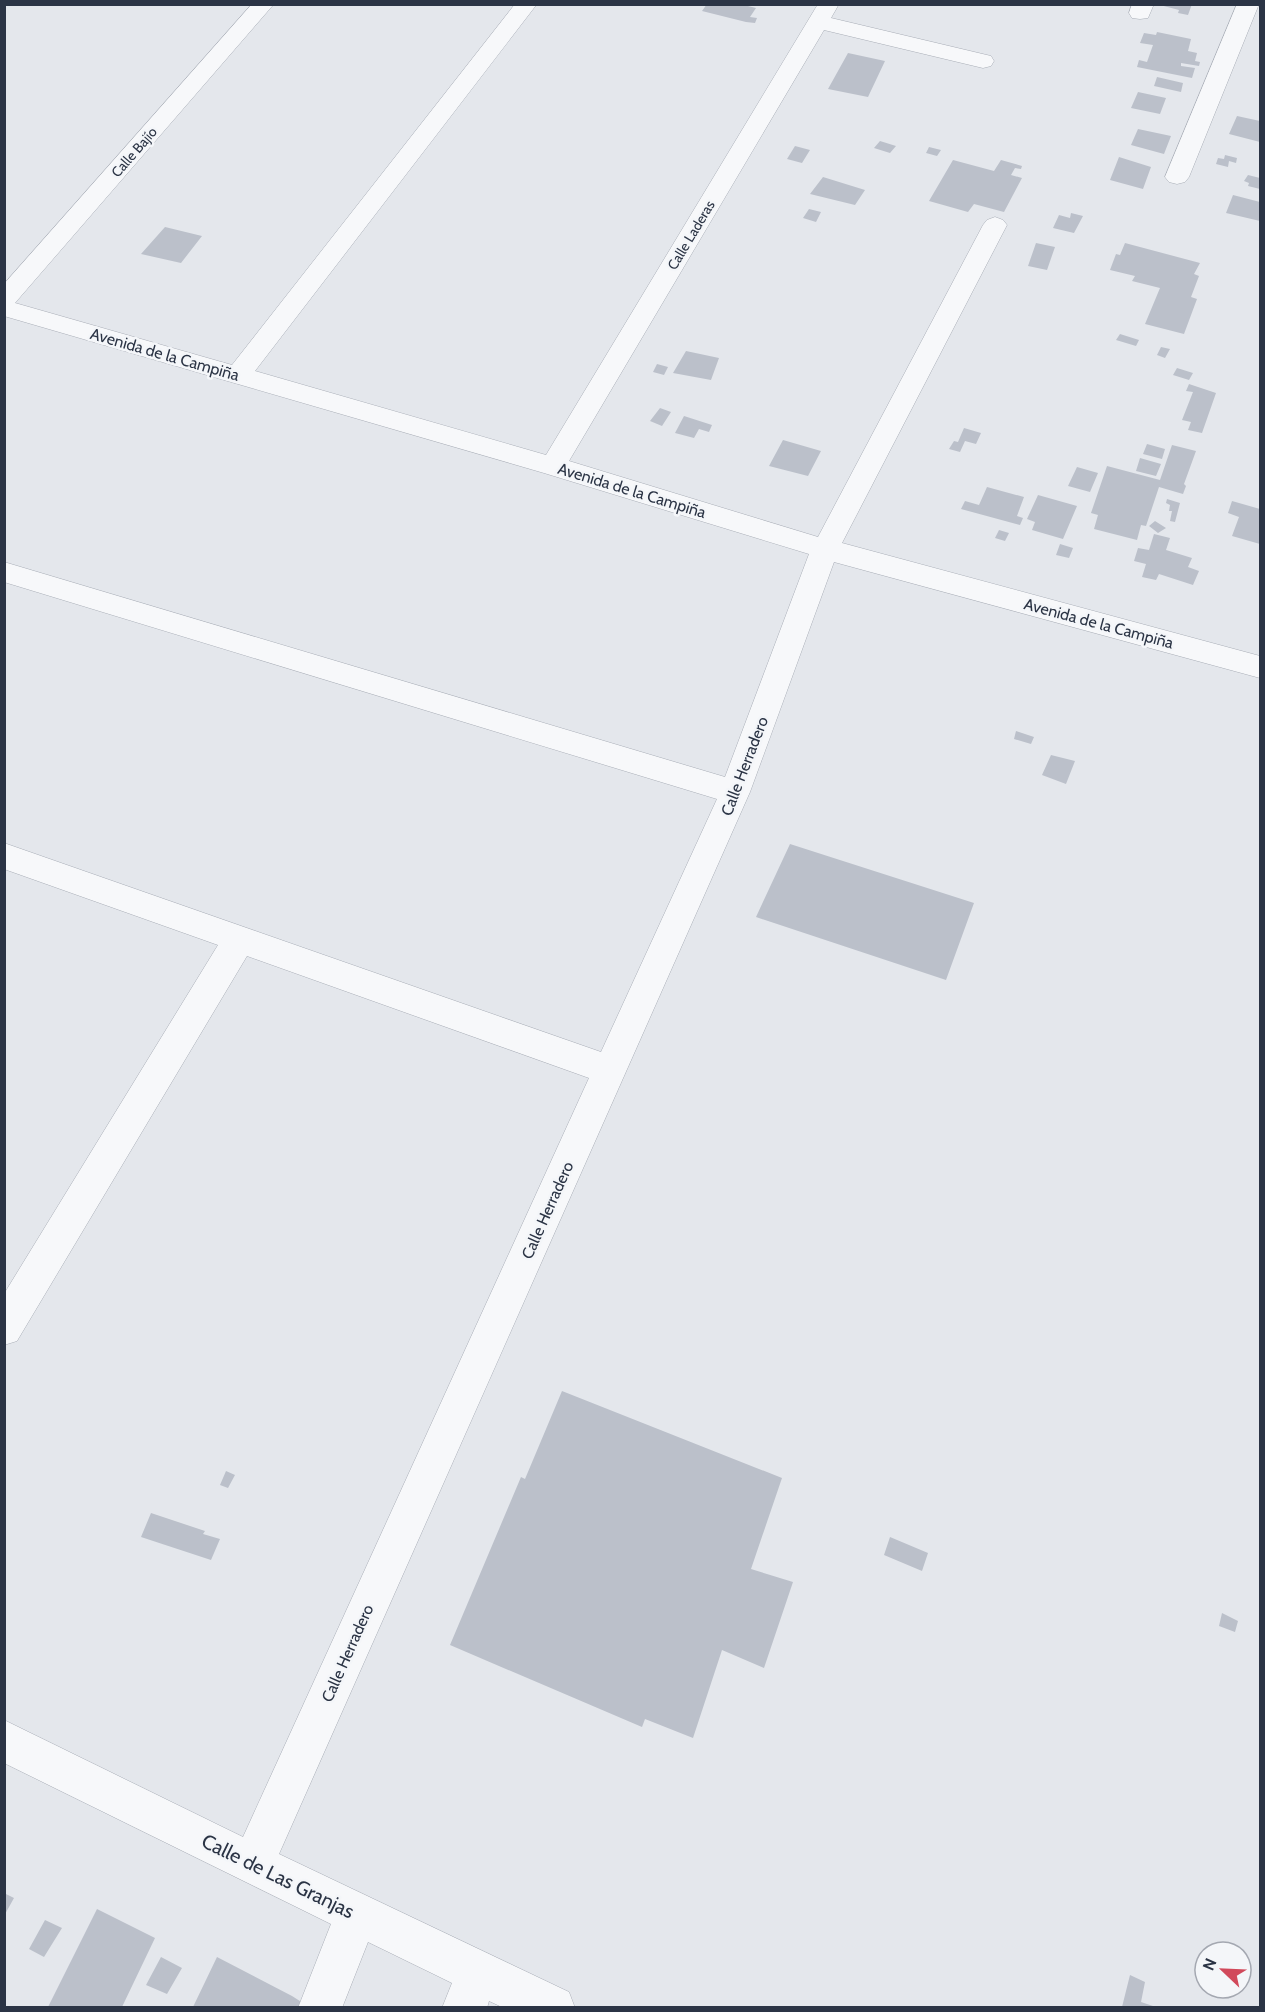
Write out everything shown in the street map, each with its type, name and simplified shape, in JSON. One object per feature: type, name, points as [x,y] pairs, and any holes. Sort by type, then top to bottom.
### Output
[{"type":"street","name":"Calle Bajío","points":[[4,300],[264,4]]},
{"type":"street","points":[[238,375],[527,4]]},
{"type":"street","points":[[1177,177],[1248,4]]},
{"type":"street","points":[[824,13],[983,61]]},
{"type":"street","name":"Calle Laderas","points":[[553,466],[824,13]]},
{"type":"street","name":"Calle Herradero","points":[[253,1864],[735,792],[825,549],[996,225]]},
{"type":"street","name":"Avenida de la Campiña","points":[[4,308],[553,466],[825,549],[1260,667]]},
{"type":"street","points":[[4,572],[735,792]]},
{"type":"street","points":[[4,856],[609,1070]]},
{"type":"street","points":[[4,1328],[239,940]]},
{"type":"street","name":"Calle de Las Granjas","points":[[4,1741],[357,1914],[471,1990],[553,2007]]},
{"type":"street","points":[[320,2007],[357,1914]]},
{"type":"building","points":[[707,4],[740,4],[756,8],[750,17],[757,18],[755,23],[746,22],[702,11]]},
{"type":"building","points":[[1156,4],[1192,4],[1188,15],[1178,13],[1179,10]]},
{"type":"building","points":[[1157,32],[1191,39],[1188,51],[1197,53],[1195,61],[1200,62],[1199,66],[1181,63],[1181,66],[1195,68],[1192,78],[1137,67],[1139,60],[1147,62],[1153,45],[1140,43],[1144,33],[1156,35]]},
{"type":"building","points":[[848,53],[885,61],[868,97],[828,89]]},
{"type":"building","points":[[1157,77],[1183,83],[1181,92],[1154,86]]},
{"type":"building","points":[[1138,92],[1166,98],[1160,114],[1131,108]]},
{"type":"building","points":[[1237,116],[1260,121],[1260,142],[1229,134]]},
{"type":"building","points":[[1138,129],[1171,136],[1164,154],[1131,145]]},
{"type":"building","points":[[880,141],[896,146],[890,153],[874,148]]},
{"type":"building","points":[[795,146],[810,150],[802,163],[787,159]]},
{"type":"building","points":[[929,147],[941,150],[937,156],[926,153]]},
{"type":"building","points":[[1225,155],[1237,158],[1236,163],[1229,161],[1228,167],[1216,164],[1218,158],[1224,159]]},
{"type":"building","points":[[1119,157],[1151,167],[1143,189],[1110,180]]},
{"type":"building","points":[[953,160],[994,171],[1001,160],[1022,166],[1021,169],[1015,168],[1011,175],[1022,178],[1004,212],[974,204],[968,212],[929,201]]},
{"type":"building","points":[[1248,175],[1260,178],[1260,189],[1248,186],[1249,183],[1244,181]]},
{"type":"building","points":[[823,177],[865,190],[855,205],[810,194]]},
{"type":"building","points":[[1233,195],[1260,202],[1260,221],[1226,213]]},
{"type":"building","points":[[809,209],[821,212],[816,222],[803,218]]},
{"type":"building","points":[[1071,213],[1083,216],[1074,233],[1053,228],[1059,215],[1070,218]]},
{"type":"building","points":[[165,227],[202,236],[181,263],[141,254]]},
{"type":"building","points":[[1036,243],[1055,247],[1047,270],[1028,266]]},
{"type":"building","points":[[1125,243],[1200,263],[1194,274],[1199,276],[1191,297],[1197,299],[1184,334],[1145,324],[1160,288],[1132,281],[1135,276],[1110,270],[1116,254],[1120,255]]},
{"type":"building","points":[[1120,334],[1139,340],[1136,346],[1116,340]]},
{"type":"building","points":[[1161,347],[1170,349],[1165,358],[1157,355]]},
{"type":"building","points":[[686,351],[719,358],[711,380],[673,373]]},
{"type":"building","points":[[657,364],[668,367],[664,375],[653,372]]},
{"type":"building","points":[[1177,368],[1193,373],[1189,380],[1173,375]]},
{"type":"building","points":[[1189,384],[1216,393],[1202,433],[1188,430],[1191,422],[1182,420],[1193,392],[1186,391]]},
{"type":"building","points":[[660,408],[671,412],[662,426],[650,421]]},
{"type":"building","points":[[684,416],[712,425],[709,432],[699,429],[694,438],[675,433]]},
{"type":"building","points":[[964,428],[981,433],[976,444],[965,441],[960,452],[949,449],[954,441],[958,442]]},
{"type":"building","points":[[783,440],[821,451],[808,476],[769,466]]},
{"type":"building","points":[[1147,444],[1165,449],[1162,459],[1143,454]]},
{"type":"building","points":[[1172,445],[1196,451],[1184,484],[1186,486],[1183,494],[1159,487],[1146,526],[1141,525],[1137,540],[1094,529],[1098,515],[1091,513],[1107,466],[1160,480]]},
{"type":"building","points":[[1140,458],[1161,464],[1156,476],[1136,471]]},
{"type":"building","points":[[1077,467],[1098,473],[1090,492],[1068,486]]},
{"type":"building","points":[[987,487],[1024,497],[1017,516],[1023,518],[1020,525],[961,509],[965,501],[979,505]]},
{"type":"building","points":[[1038,495],[1077,506],[1063,539],[1032,530],[1035,522],[1027,519]]},
{"type":"building","points":[[1167,499],[1180,503],[1175,522],[1170,521],[1172,511],[1169,511],[1170,505],[1166,503]]},
{"type":"building","points":[[1232,501],[1260,509],[1260,544],[1232,536],[1239,517],[1228,513]]},
{"type":"building","points":[[1155,521],[1166,528],[1158,533],[1149,526]]},
{"type":"building","points":[[999,530],[1009,533],[1005,541],[995,538]]},
{"type":"building","points":[[1154,534],[1170,538],[1166,550],[1192,558],[1188,567],[1199,571],[1193,585],[1159,574],[1156,580],[1142,577],[1146,564],[1134,561],[1138,548],[1149,550]]},
{"type":"building","points":[[1060,544],[1073,548],[1069,558],[1056,555]]},
{"type":"building","points":[[1016,731],[1034,737],[1031,744],[1014,739]]},
{"type":"building","points":[[1051,755],[1075,761],[1066,784],[1042,775]]},
{"type":"building","points":[[790,844],[974,903],[946,980],[756,917]]},
{"type":"building","points":[[562,1391],[782,1478],[751,1569],[793,1582],[764,1668],[722,1650],[693,1738],[645,1719],[642,1727],[450,1645],[521,1477],[525,1479]]},
{"type":"building","points":[[226,1471],[235,1475],[228,1488],[220,1485]]},
{"type":"building","points":[[151,1513],[205,1531],[203,1534],[220,1539],[211,1560],[141,1537]]},
{"type":"building","points":[[890,1537],[928,1553],[922,1571],[884,1555]]},
{"type":"building","points":[[1222,1613],[1238,1621],[1235,1632],[1219,1626]]},
{"type":"building","points":[[4,1893],[14,1898],[4,1916]]},
{"type":"building","points":[[97,1909],[155,1938],[122,2007],[48,2007]]},
{"type":"building","points":[[45,1920],[62,1928],[44,1957],[29,1949]]},
{"type":"building","points":[[161,1957],[182,1968],[167,1994],[146,1985]]},
{"type":"building","points":[[217,1957],[292,1996],[303,2003],[301,2007],[193,2007]]},
{"type":"building","points":[[1130,1975],[1145,1982],[1141,2002],[1156,2007],[1122,2007]]}]
